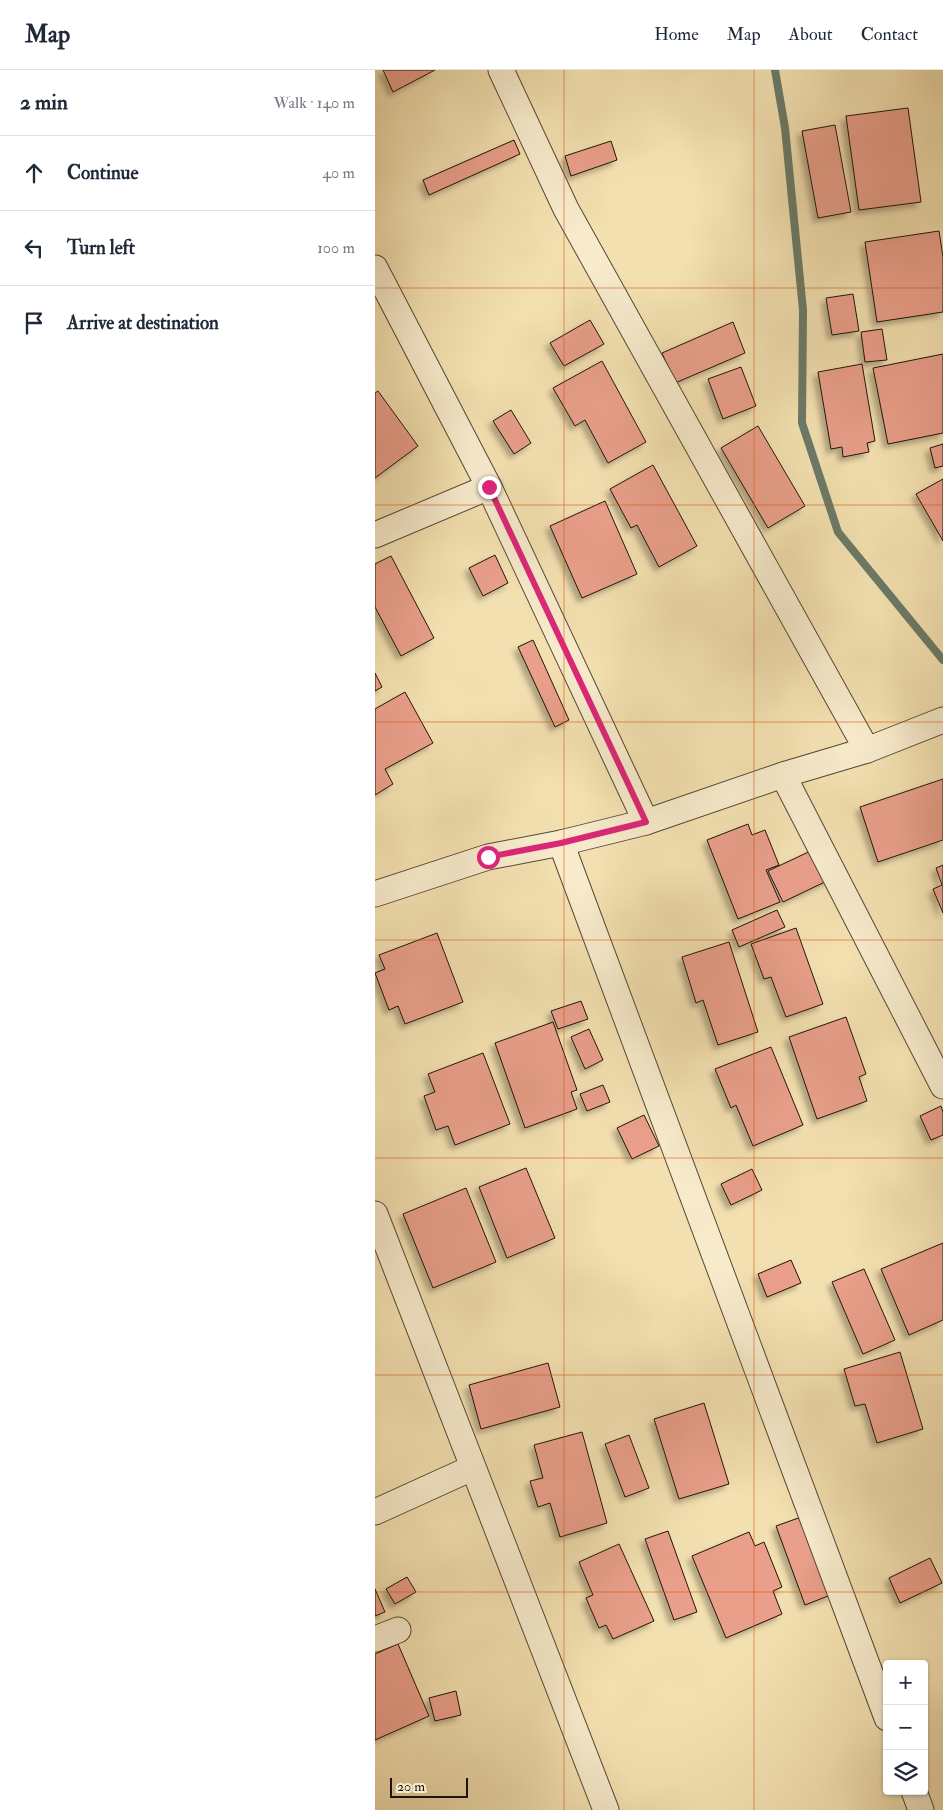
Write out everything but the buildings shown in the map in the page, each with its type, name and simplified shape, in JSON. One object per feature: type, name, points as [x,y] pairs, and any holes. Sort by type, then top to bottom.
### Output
[{"type":"street","points":[[501,70],[567,209],[867,750]]},
{"type":"street","points":[[375,268],[489,487],[646,822]]},
{"type":"street","points":[[375,535],[489,487]]},
{"type":"street","points":[[375,894],[488,857],[561,843],[646,822],[783,775],[867,750],[938,721]]},
{"type":"street","points":[[783,775],[943,1086]]},
{"type":"street","points":[[561,843],[883,1707]]},
{"type":"street","points":[[375,1214],[606,1810]]},
{"type":"street","points":[[375,1512],[472,1468]]},
{"type":"street","points":[[375,1639],[398,1630]]},
{"type":"street","points":[[915,1795],[921,1810]]},
{"type":"waterway","points":[[775,70],[785,128],[803,310],[802,423],[838,532],[943,660]]},
{"type":"route","points":[[488,857],[561,843],[646,822],[489,487]]}]
